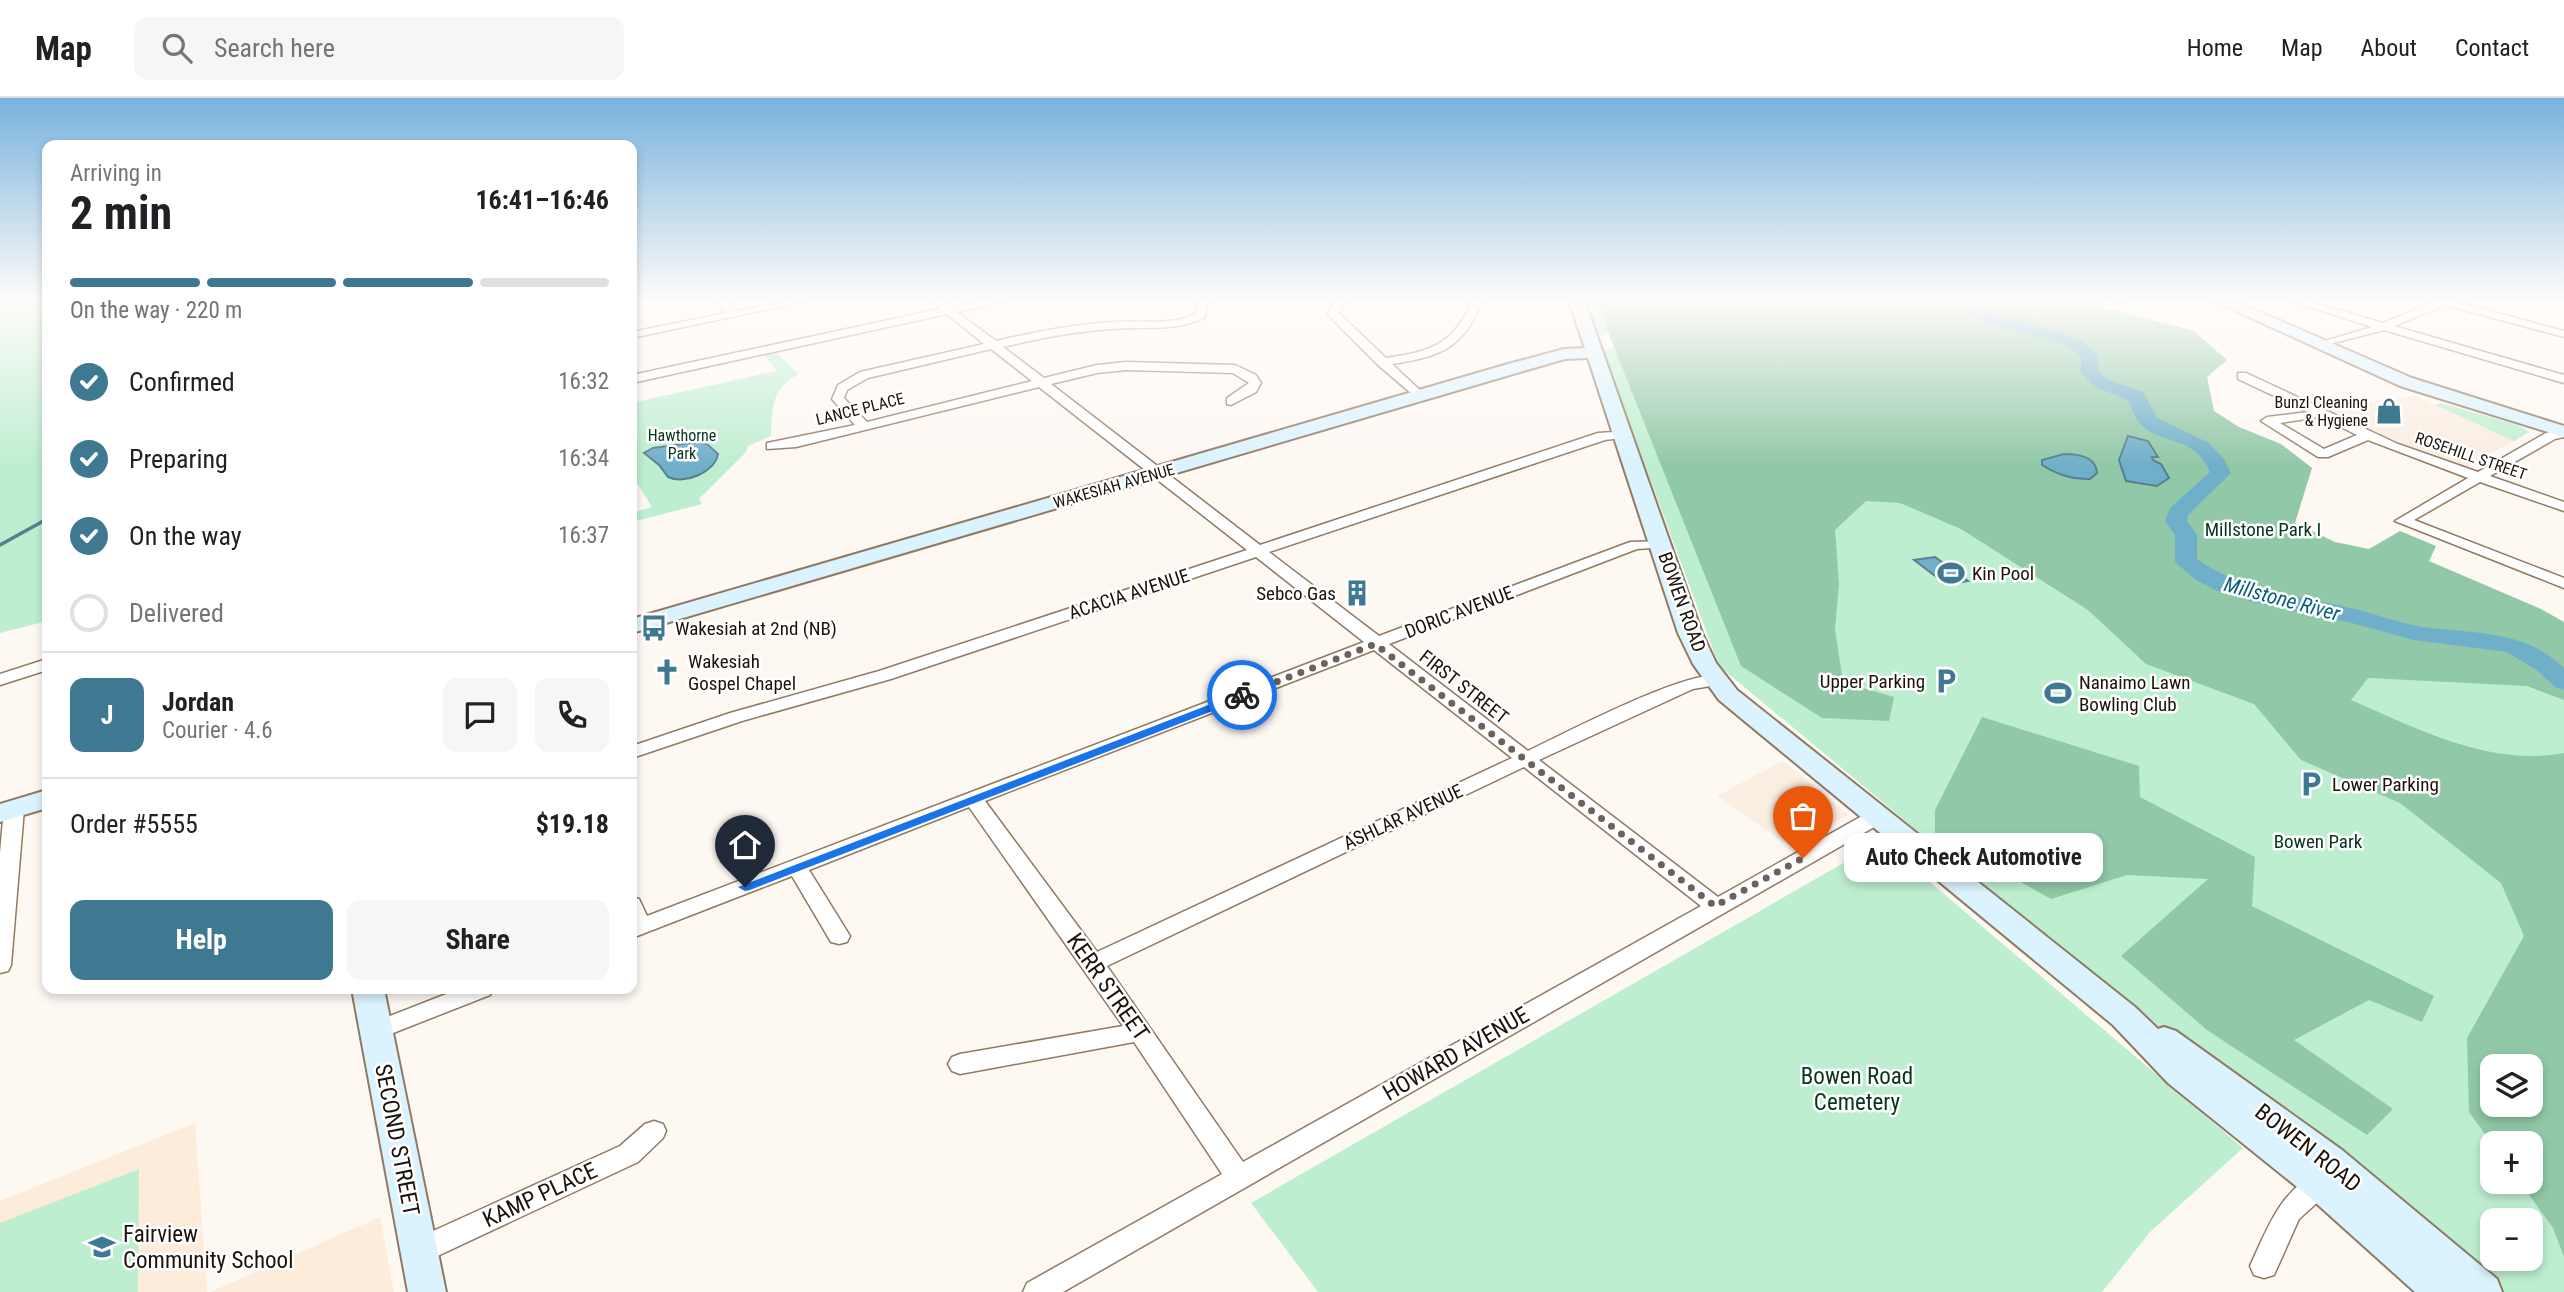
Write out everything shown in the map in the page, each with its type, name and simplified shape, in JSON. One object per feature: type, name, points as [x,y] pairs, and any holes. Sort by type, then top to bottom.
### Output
[{"type":"main road","name":"WAKESIAH AVENUE","points":[[637,625],[1564,355]]},
{"type":"main road","name":"BOWEN ROAD","points":[[1598,355],[1693,641],[1716,680],[1741,708],[2124,1016],[2180,1073],[2320,1184],[2443,1292]]},
{"type":"main road","points":[[2345,355],[2427,390],[2564,432]]},
{"type":"main road","points":[[7,811],[42,800]]},
{"type":"main road","name":"SECOND STREET","points":[[369,994],[427,1292]]},
{"type":"main road","name":"BOWEN ROAD","points":[[2124,1016],[2169,1043],[2329,1161],[2483,1292]]},
{"type":"street","points":[[637,378],[744,355]]},
{"type":"street","points":[[864,426],[838,399],[848,383],[876,371],[946,355]]},
{"type":"street","name":"FIRST STREET","points":[[1005,355],[1523,760],[1715,906]]},
{"type":"street","points":[[1375,355],[1419,396]]},
{"type":"street","points":[[1382,362],[1425,355]]},
{"type":"street","points":[[2481,355],[2564,379]]},
{"type":"street","name":"LANCE PLACE","points":[[772,446],[1110,367],[1220,367],[1244,372],[1255,383],[1252,389],[1231,401]]},
{"type":"street","name":"ROSEHILL STREET","points":[[2242,376],[2367,436],[2564,507]]},
{"type":"street","points":[[2318,414],[2267,421],[2323,454],[2367,436]]},
{"type":"street","points":[[2564,432],[2551,436],[2402,521],[2564,583]]},
{"type":"street","name":"ACACIA AVENUE","points":[[637,750],[736,717],[885,675],[1566,447],[1605,435],[1624,435]]},
{"type":"street","name":"DORIC AVENUE","points":[[637,928],[1631,546],[1661,544]]},
{"type":"street","points":[[0,680],[42,666]]},
{"type":"street","name":"ASHLAR AVENUE","points":[[1093,963],[1688,685],[1716,680]]},
{"type":"street","name":"KERR STREET","points":[[974,800],[1093,963],[1239,1177]]},
{"type":"street","points":[[0,965],[7,811]]},
{"type":"street","name":"HOWARD AVENUE","points":[[1037,1292],[1876,817]]},
{"type":"street","points":[[797,867],[839,936]]},
{"type":"street","points":[[375,1031],[469,994]]},
{"type":"street","points":[[960,1064],[1140,1032]]},
{"type":"street","name":"KAMP PLACE","points":[[419,1251],[629,1154],[654,1131]]},
{"type":"street","points":[[2264,1266],[2290,1211],[2320,1184]]},
{"type":"shaded area","points":[[2416,396],[2514,441],[2463,469],[2387,441],[2318,409]]},
{"type":"shaded area","points":[[1783,761],[1848,815],[1791,847],[1717,796]]},
{"type":"shaded area","name":"Fairview Community School","points":[[195,1123],[207,1292],[0,1292],[0,1201]]},
{"type":"shaded area","name":"Fairview Community School","points":[[380,1217],[394,1292],[210,1292]]},
{"type":"green space","points":[[0,355],[42,355],[42,622],[0,633]]},
{"type":"green space","name":"Hawthorne Park","points":[[764,355],[779,355],[798,374],[782,387],[775,400],[771,436],[748,446],[746,452],[699,499],[702,504],[637,521],[637,512],[652,507],[637,483],[637,402],[777,371]]},
{"type":"green space","name":"Bowen Park","points":[[1604,355],[2052,355],[2220,494],[2564,659],[2564,1292],[2488,1292],[1909,824],[1719,666]]},
{"type":"green space","name":"Millstone Park I","points":[[1617,355],[2221,355],[2227,360],[2207,377],[2214,411],[2239,427],[2281,444],[2312,468],[2295,523],[2335,542],[2369,549],[2400,531],[2436,546],[2429,561],[2541,609],[2564,622],[2564,700],[2527,686],[2368,678],[2351,700],[2428,733],[2482,750],[2536,756],[2564,753],[2564,1257],[2553,1228],[2543,1214],[2543,1208],[2539,1208],[2528,1194],[2543,1194],[2543,1131],[2483,1131],[2469,1112],[2467,1038],[2524,936],[2501,883],[2400,803],[2301,760],[2254,704],[2146,664],[2088,610],[1961,529],[1900,503],[1866,501],[1835,530],[1839,584],[1835,629],[1843,682],[1894,697],[1889,721],[1822,718],[1741,666]]},
{"type":"green space","points":[[2441,403],[2518,425],[2529,432],[2514,441],[2435,405]]},
{"type":"green space","points":[[1982,717],[2139,766],[2140,797],[2255,857],[2252,906],[2434,996],[2422,1022],[2369,1000],[2294,1040],[2393,1109],[2367,1135],[2207,1030],[2121,956],[2208,879],[2127,875],[2051,899],[1935,834],[1935,810]]},
{"type":"green space","name":"Bowen Road Cemetery","points":[[1873,846],[1890,848],[2243,1148],[2150,1232],[2102,1292],[1318,1292],[1251,1203]]},
{"type":"green space","points":[[139,1169],[138,1292],[0,1292],[0,1223]]},
{"type":"water","points":[[2128,436],[2148,441],[2158,457],[2152,457],[2153,460],[2161,464],[2169,478],[2157,486],[2126,481],[2119,460]]},
{"type":"water","points":[[697,442],[707,444],[718,454],[711,466],[691,478],[668,477],[659,465],[644,453],[653,448]]},
{"type":"water","points":[[2064,454],[2090,460],[2097,473],[2090,479],[2077,478],[2059,474],[2042,465],[2042,460]]},
{"type":"water","points":[[1935,557],[1968,581],[1947,585],[1914,560]]},
{"type":"waterway","name":"Millstone River","points":[[2089,355],[2090,373],[2101,383],[2136,396],[2149,422],[2202,447],[2217,463],[2221,473],[2178,513],[2176,521],[2186,535],[2186,562],[2204,575],[2224,585],[2265,598],[2351,615],[2414,632],[2483,639],[2516,646],[2547,665],[2564,682]]},
{"type":"waterway","points":[[0,545],[42,522]]},
{"type":"way so far","points":[[1242,695],[1375,644],[1715,906],[1803,858]]},
{"type":"place","name":"Bunzl Cleaning & Hygiene","points":[[2389,411]]},
{"type":"place","name":"Kin Pool","points":[[1951,573]]},
{"type":"place","name":"Sebco Gas","points":[[1357,593]]},
{"type":"place","name":"Wakesiah at 2nd (NB)","points":[[654,628]]},
{"type":"place","name":"Wakesiah Gospel Chapel","points":[[667,672]]},
{"type":"place","name":"Upper Parking","points":[[1946,681]]},
{"type":"place","name":"Nanaimo Lawn Bowling Club","points":[[2058,693]]},
{"type":"place","name":"Lower Parking","points":[[2311,784]]},
{"type":"place","name":"Auto Check Automotive","points":[[1803,858]]},
{"type":"place","name":"Fairview Community School","points":[[102,1247]]},
{"type":"route","points":[[745,887],[1242,695]]}]
